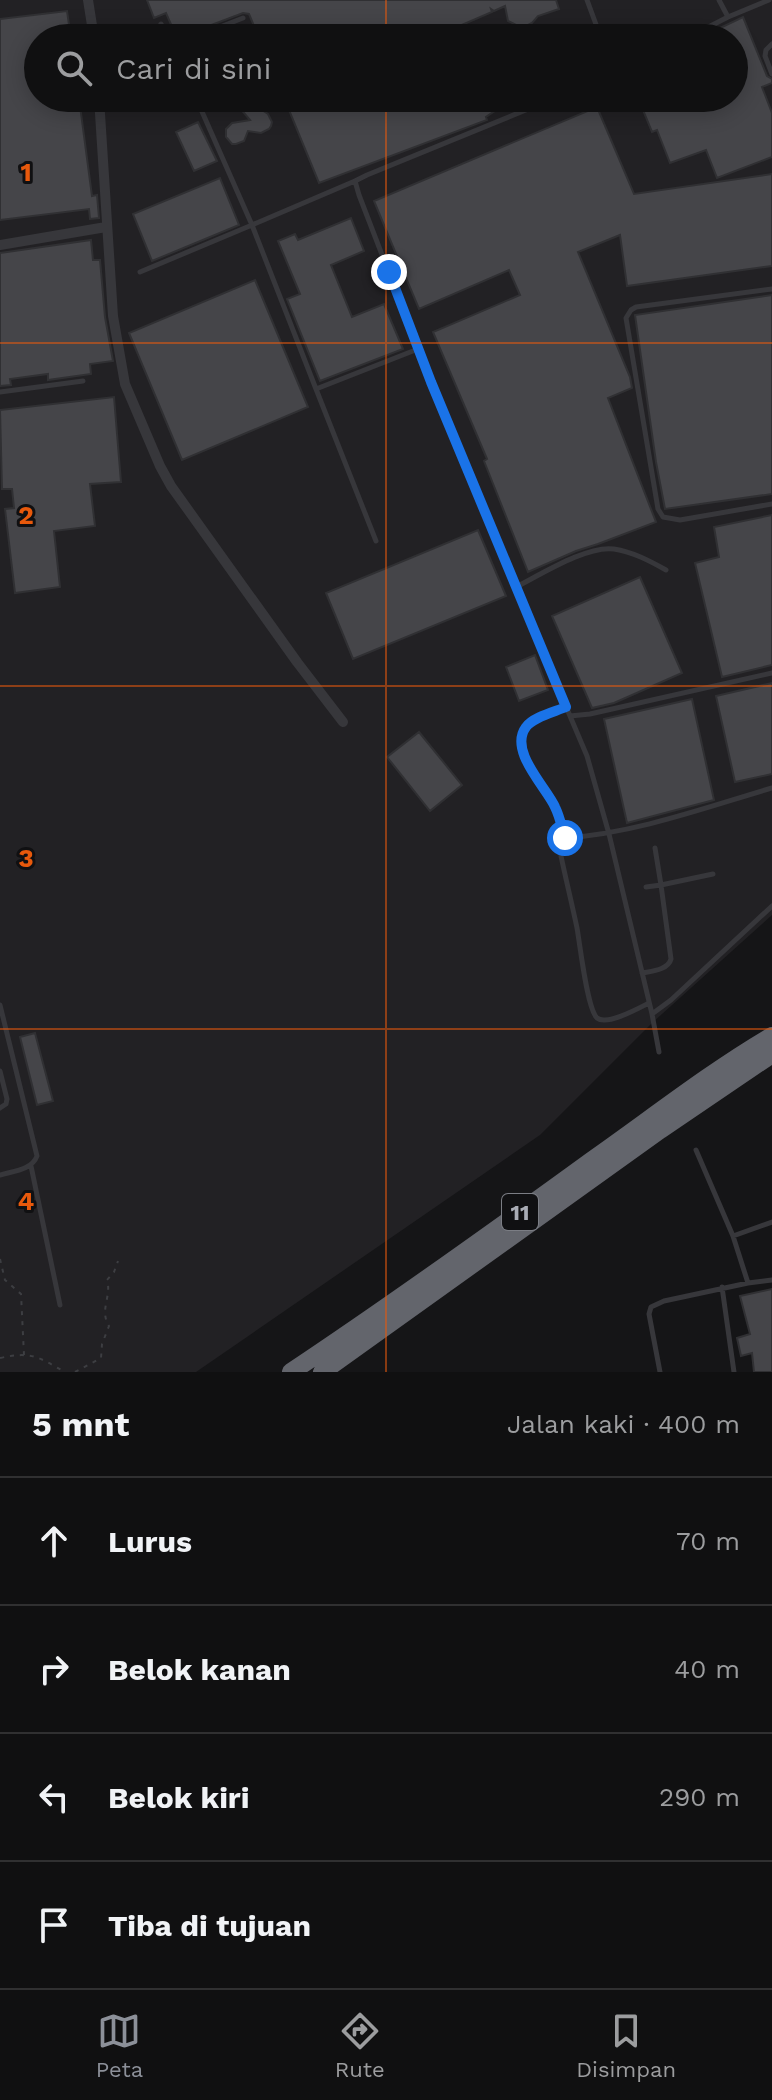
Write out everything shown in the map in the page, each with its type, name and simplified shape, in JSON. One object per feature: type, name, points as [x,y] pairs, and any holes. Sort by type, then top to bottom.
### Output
[{"type":"highway","name":"11","points":[[291,1372],[383,1311],[654,1116],[772,1036]]},
{"type":"highway","name":"11","points":[[322,1372],[660,1130],[772,1054]]},
{"type":"street","points":[[88,0],[92,24]]},
{"type":"street","points":[[100,112],[113,316],[125,384],[171,486],[343,722]]},
{"type":"street","points":[[0,245],[106,227]]},
{"type":"lane","points":[[587,0],[596,24]]},
{"type":"lane","points":[[719,0],[728,17]]},
{"type":"lane","points":[[714,24],[769,0]]},
{"type":"lane","points":[[228,24],[243,18]]},
{"type":"lane","points":[[772,44],[765,56],[772,74]]},
{"type":"lane","points":[[202,112],[252,225],[376,541]]},
{"type":"lane","points":[[140,272],[521,112]]},
{"type":"lane","points":[[355,181],[418,349],[587,756],[609,834],[659,1052]]},
{"type":"lane","points":[[772,289],[636,307],[626,318],[658,509],[663,517],[680,520],[772,504]]},
{"type":"lane","points":[[316,389],[418,349]]},
{"type":"lane","points":[[0,392],[83,381]]},
{"type":"lane","points":[[516,587],[573,557],[611,548],[641,557],[666,570]]},
{"type":"lane","points":[[570,716],[772,673]]},
{"type":"lane","points":[[566,707],[533,721],[525,728],[522,741],[535,778],[556,808],[565,838],[561,856],[593,1009],[602,1021],[617,1018],[649,1003]]},
{"type":"lane","points":[[565,838],[609,834],[772,788]]},
{"type":"lane","points":[[642,973],[666,967],[671,959],[655,848]]},
{"type":"lane","points":[[646,887],[713,874]]},
{"type":"lane","points":[[652,1014],[772,906]]},
{"type":"lane","points":[[0,1005],[37,1156],[31,1166],[60,1305]]},
{"type":"lane","points":[[0,1071],[7,1099],[0,1108]]},
{"type":"lane","points":[[696,1150],[733,1236],[748,1283]]},
{"type":"lane","points":[[0,1175],[31,1166]]},
{"type":"lane","points":[[733,1236],[772,1222]]},
{"type":"lane","points":[[660,1372],[649,1314],[651,1307],[722,1287],[772,1280]]},
{"type":"lane","points":[[722,1287],[734,1372]]},
{"type":"path","points":[[0,1259],[5,1280],[21,1294],[24,1355]]},
{"type":"path","points":[[75,1372],[101,1358],[102,1344],[109,1326],[105,1318],[109,1288],[107,1280],[118,1261]]},
{"type":"path","points":[[0,1358],[17,1354],[34,1356],[65,1372]]},
{"type":"shaded area","points":[[0,0],[772,0],[772,915],[652,1023],[540,1135],[196,1372],[0,1372]]},
{"type":"building","points":[[147,0],[556,0],[559,9],[538,16],[530,24],[508,21],[505,6],[494,11],[491,9],[492,12],[464,24],[253,24],[249,14],[243,13],[214,24],[171,24],[166,13],[154,18]]},
{"type":"building","points":[[67,11],[69,24],[24,24],[24,112],[81,112],[92,196],[97,195],[99,218],[90,219],[89,209],[0,220],[0,19]]},
{"type":"building","points":[[743,17],[746,24],[728,24]]},
{"type":"building","points":[[748,29],[767,76],[772,79],[772,83],[762,87],[772,113],[772,157],[717,178],[706,150],[670,163],[657,130],[652,132],[644,112],[748,112]]},
{"type":"building","points":[[243,112],[265,112],[272,122],[269,129],[261,133],[248,131],[244,141],[232,144],[226,137],[226,129],[232,123],[250,120]]},
{"type":"building","points":[[290,112],[493,112],[486,117],[487,120],[319,183]]},
{"type":"building","points":[[585,112],[599,112],[634,194],[772,174],[772,266],[627,286],[620,235],[578,252],[630,377],[632,388],[608,398],[656,522],[528,572],[484,461],[487,459],[433,332],[520,295],[509,270],[419,309],[374,201]]},
{"type":"building","points":[[198,122],[217,161],[194,171],[176,132]]},
{"type":"building","points":[[220,178],[239,225],[152,261],[133,214]]},
{"type":"building","points":[[351,218],[364,251],[331,265],[352,317],[384,304],[403,349],[320,381],[287,299],[300,294],[278,241],[295,234],[298,240]]},
{"type":"building","points":[[91,240],[93,260],[100,260],[113,361],[90,364],[91,374],[48,380],[48,374],[10,379],[11,385],[0,386],[0,253]]},
{"type":"building","points":[[255,280],[308,407],[182,460],[129,333]]},
{"type":"building","points":[[772,295],[772,494],[665,509],[635,315]]},
{"type":"building","points":[[114,397],[121,482],[90,484],[95,526],[54,531],[60,587],[15,593],[5,509],[14,508],[12,489],[2,489],[0,410]]},
{"type":"building","points":[[772,515],[772,665],[722,677],[695,563],[719,557],[714,527]]},
{"type":"building","points":[[478,530],[506,596],[353,659],[326,593]]},
{"type":"building","points":[[640,577],[682,673],[614,703],[592,708],[552,616]]},
{"type":"building","points":[[535,655],[548,690],[519,701],[506,667]]},
{"type":"building","points":[[772,683],[772,774],[735,782],[716,696]]},
{"type":"building","points":[[692,699],[714,800],[627,823],[604,719]]},
{"type":"building","points":[[419,732],[462,785],[430,811],[387,757]]},
{"type":"building","points":[[35,1033],[53,1101],[37,1105],[20,1037]]},
{"type":"building","points":[[772,1289],[772,1372],[754,1372],[752,1353],[741,1356],[737,1338],[750,1334],[740,1296]]},
{"type":"route","points":[[389,272],[431,382],[566,707],[533,721],[525,728],[522,741],[535,778],[556,808],[565,838]]}]
